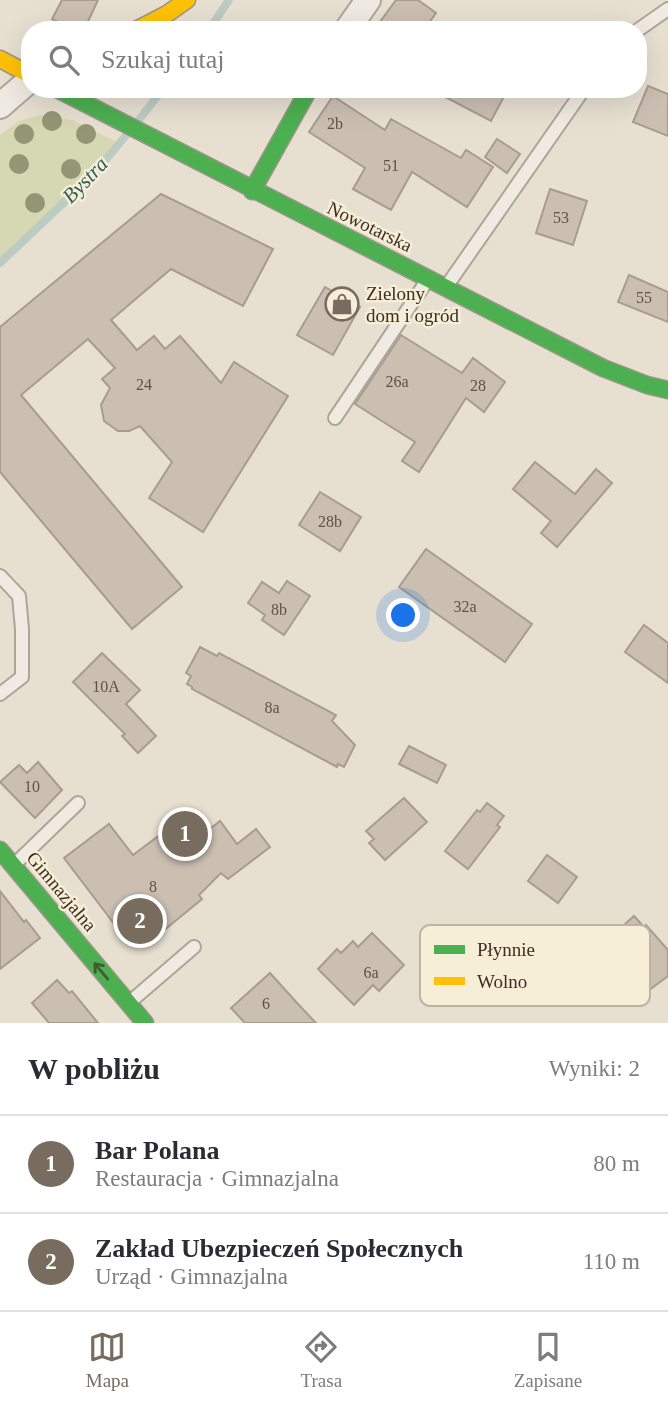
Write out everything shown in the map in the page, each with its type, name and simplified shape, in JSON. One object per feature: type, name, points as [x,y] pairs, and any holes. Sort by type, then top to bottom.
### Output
[{"type":"main road","points":[[151,21],[187,0]]},
{"type":"main road","points":[[0,59],[21,72]]},
{"type":"main road","name":"Nowotarska","points":[[75,98],[252,191],[603,368],[668,390]]},
{"type":"main road","points":[[252,191],[304,98]]},
{"type":"main road","name":"Gimnazjalna","points":[[0,850],[145,1023]]},
{"type":"street","points":[[353,21],[368,0]]},
{"type":"street","points":[[0,106],[21,86]]},
{"type":"lane","points":[[647,24],[668,9]]},
{"type":"lane","points":[[446,287],[578,98]]},
{"type":"lane","points":[[335,418],[428,278]]},
{"type":"lane","points":[[0,576],[19,596],[22,629],[22,677],[0,694]]},
{"type":"lane","points":[[13,866],[78,803]]},
{"type":"lane","points":[[129,1003],[194,947]]},
{"type":"green space","points":[[40,115],[72,120],[119,143],[94,174],[0,263],[0,135],[19,121]]},
{"type":"building","points":[[62,0],[98,0],[88,21],[52,19]]},
{"type":"building","points":[[396,0],[418,0],[436,13],[430,21],[381,21]]},
{"type":"building","points":[[648,86],[668,94],[668,136],[633,122],[643,98],[647,98]]},
{"type":"building","points":[[332,98],[336,98],[385,130],[391,119],[461,158],[466,150],[493,167],[467,207],[412,172],[391,210],[353,189],[365,168],[309,132]]},
{"type":"building","points":[[447,98],[503,98],[491,121]]},
{"type":"building","points":[[497,139],[520,154],[507,173],[485,157]]},
{"type":"building","points":[[550,189],[587,201],[573,245],[536,233]]},
{"type":"building","points":[[161,194],[273,249],[243,306],[171,269],[111,320],[137,350],[154,336],[165,349],[180,336],[221,383],[234,362],[288,396],[203,532],[149,498],[172,462],[140,426],[129,431],[118,431],[104,421],[101,405],[110,388],[102,379],[115,368],[88,339],[21,395],[182,587],[132,629],[0,472],[0,327]]},
{"type":"building","points":[[629,275],[668,292],[668,322],[618,302]]},
{"type":"building","points":[[325,287],[360,307],[333,355],[297,335]]},
{"type":"building","points":[[401,335],[462,373],[473,358],[505,382],[484,412],[466,398],[419,472],[402,461],[415,442],[355,404]]},
{"type":"building","points":[[535,462],[575,494],[596,469],[612,483],[557,547],[541,533],[551,521],[513,489]]},
{"type":"building","points":[[320,492],[361,517],[340,551],[299,525]]},
{"type":"building","points":[[426,549],[532,624],[505,662],[399,587]]},
{"type":"building","points":[[287,581],[310,596],[284,635],[262,620],[265,615],[248,603],[262,582],[279,593]]},
{"type":"building","points":[[644,625],[668,643],[668,683],[625,652]]},
{"type":"building","points":[[200,647],[217,656],[219,653],[336,715],[332,721],[355,745],[344,767],[338,764],[337,767],[192,689],[187,684],[191,676],[186,673]]},
{"type":"building","points":[[102,653],[140,690],[126,704],[156,736],[138,753],[122,736],[125,734],[73,682]]},
{"type":"building","points":[[409,746],[446,765],[437,783],[399,764]]},
{"type":"building","points":[[38,762],[62,790],[35,818],[0,782],[19,765],[27,773]]},
{"type":"building","points":[[404,798],[427,822],[385,860],[369,843],[374,839],[366,831]]},
{"type":"building","points":[[487,803],[504,816],[497,825],[500,827],[468,869],[445,851],[477,810],[480,812]]},
{"type":"building","points":[[181,819],[192,833],[201,826],[206,832],[220,821],[237,844],[256,829],[270,847],[228,879],[221,873],[199,895],[202,899],[146,945],[128,942],[64,858],[109,824],[133,855]]},
{"type":"building","points":[[547,855],[577,877],[558,903],[528,881]]},
{"type":"building","points":[[0,891],[40,938],[0,969]]},
{"type":"building","points":[[634,916],[642,925],[624,925]]},
{"type":"building","points":[[650,930],[668,950],[668,976],[650,990]]},
{"type":"building","points":[[372,933],[404,965],[379,991],[373,985],[354,1005],[318,969],[337,949],[341,953],[353,941],[358,947]]},
{"type":"building","points":[[270,973],[316,1023],[245,1023],[231,1008]]},
{"type":"building","points":[[57,980],[69,993],[72,991],[98,1023],[49,1023],[32,1003]]},
{"type":"waterway","name":"Bystra","points":[[215,21],[229,0]]},
{"type":"waterway","name":"Bystra","points":[[138,121],[156,98]]},
{"type":"waterway","name":"Bystra","points":[[0,263],[94,174],[128,133]]},
{"type":"traffic: fast","points":[[75,98],[603,368],[668,390]]},
{"type":"traffic: fast","points":[[252,191],[304,98]]},
{"type":"traffic: fast","points":[[0,850],[145,1023]]},
{"type":"traffic: slow","points":[[153,21],[187,0]]},
{"type":"traffic: slow","points":[[0,59],[21,70]]},
{"type":"place","name":"Zielony dom i ogród","points":[[342,304]]},
{"type":"place","name":"Bar Polana","points":[[185,834]]},
{"type":"place","name":"Zakład Ubezpieczeń Społecznych","points":[[140,921]]}]
